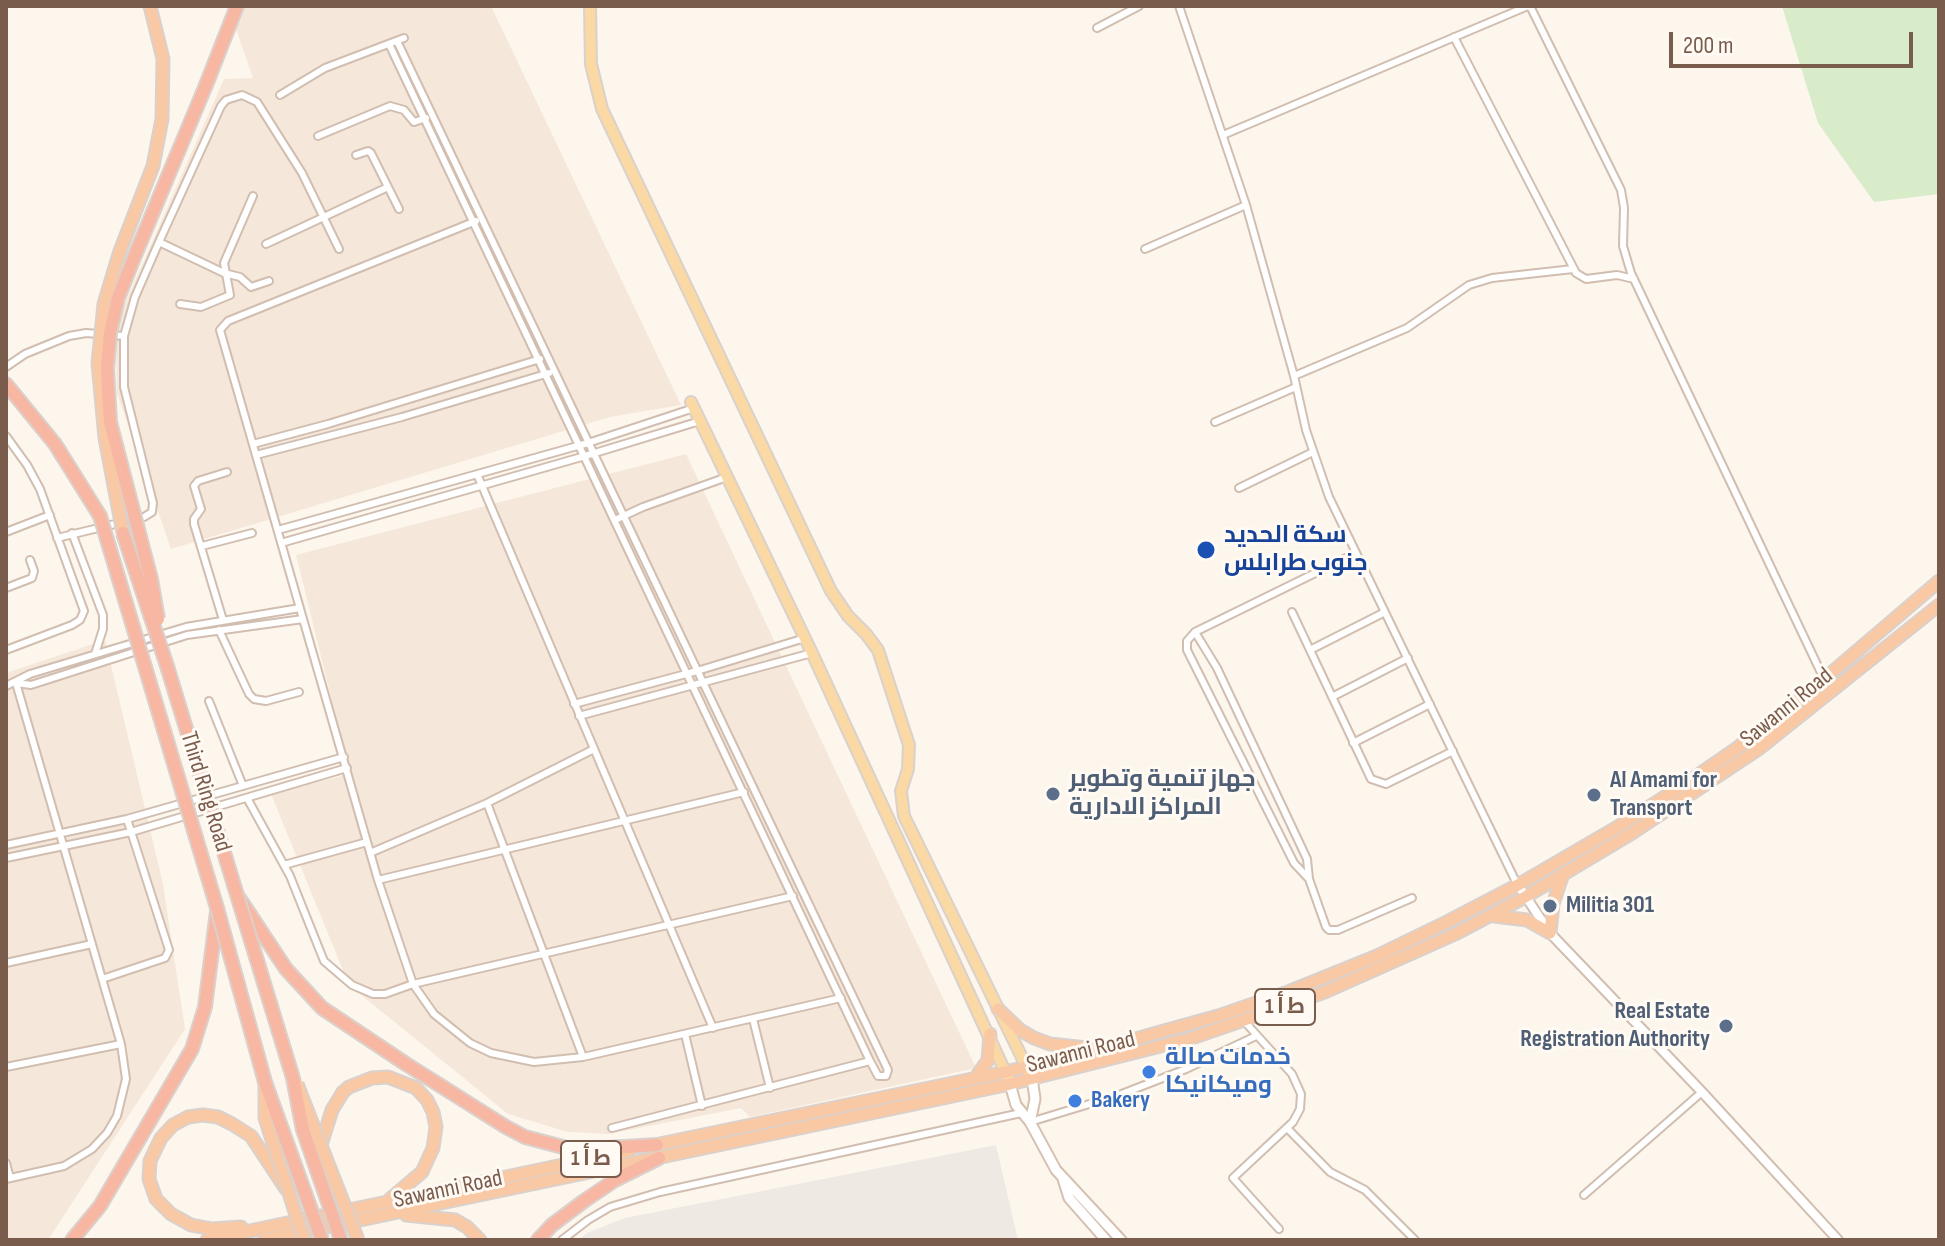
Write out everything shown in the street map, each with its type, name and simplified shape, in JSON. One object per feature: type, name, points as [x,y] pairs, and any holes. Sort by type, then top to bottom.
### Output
[{"type":"highway","points":[[123,533],[105,438],[98,363],[106,296],[153,166],[162,119],[163,59],[150,6]]},
{"type":"highway","points":[[167,666],[151,579],[110,422],[107,369],[110,333],[118,298],[237,6]]},
{"type":"highway","name":"Third Ring Road","points":[[6,384],[55,444],[100,516],[217,908],[265,1082],[322,1240]]},
{"type":"highway","name":"Third Ring Road","points":[[123,533],[293,1078],[303,1130],[341,1240]]},
{"type":"highway","name":"Sawanni Road","points":[[1029,1073],[1265,1000],[1411,941],[1518,885],[1616,828],[1752,737],[1939,581]]},
{"type":"highway","name":"Sawanni Road","points":[[207,1240],[387,1208],[1147,1051],[1245,1022],[1382,968],[1562,877],[1760,748],[1939,605]]},
{"type":"highway","points":[[1486,918],[1527,920],[1550,933],[1553,904],[1562,877]]},
{"type":"highway","points":[[234,890],[292,977],[322,1008],[506,1127],[539,1141],[574,1150],[658,1152]]},
{"type":"highway","points":[[72,1240],[100,1206],[192,1049],[205,1007],[217,908]]},
{"type":"highway","points":[[1265,1000],[1269,1013]]},
{"type":"highway","points":[[998,1009],[1020,1030],[1034,1038],[1066,1047],[1103,1048]]},
{"type":"highway","points":[[975,1078],[988,1060],[990,1034]]},
{"type":"highway","points":[[321,1145],[332,1110],[349,1087],[372,1078],[388,1077],[416,1088],[433,1112],[436,1127],[433,1148],[422,1172],[387,1208]]},
{"type":"highway","name":"Third Ring Road","points":[[293,1078],[308,1108],[358,1240]]},
{"type":"highway","name":"Sawanni Road","points":[[658,1152],[975,1078],[1008,1078]]},
{"type":"highway","name":"Third Ring Road","points":[[265,1082],[265,1118],[304,1240]]},
{"type":"highway","points":[[286,1189],[251,1136],[211,1116],[188,1117],[173,1125],[161,1138],[150,1161],[149,1179],[156,1199],[171,1214],[191,1225],[212,1229],[290,1223]]},
{"type":"highway","points":[[538,1240],[584,1201],[658,1152]]},
{"type":"highway","points":[[387,1208],[455,1220],[480,1240]]},
{"type":"highway","name":"Sawanni Road","points":[[264,1240],[387,1208]]},
{"type":"main road","points":[[590,6],[591,64],[598,98],[611,131],[831,591],[848,616],[872,639],[881,656],[909,745],[908,769],[901,791],[902,810],[1029,1073],[1035,1106],[1030,1122]]},
{"type":"main road","points":[[693,405],[990,1034],[1014,1100],[1063,1179],[1121,1240]]},
{"type":"main road","points":[[920,890],[937,884]]},
{"type":"main road","points":[[1063,1179],[1066,1194],[1106,1240]]},
{"type":"street","points":[[1097,28],[1139,6]]},
{"type":"street","points":[[1179,6],[1246,205],[1313,452],[1329,497],[1518,885],[1550,933],[1838,1240]]},
{"type":"street","points":[[1223,135],[1529,6],[1621,190],[1623,246],[1634,279],[1824,679]]},
{"type":"street","points":[[1454,37],[1573,269],[1586,279],[1613,275],[1634,279]]},
{"type":"street","points":[[280,95],[325,68],[401,40],[433,115],[484,218],[543,358]]},
{"type":"street","points":[[389,44],[474,222],[594,454],[888,1070],[887,1074],[878,1076],[870,1061],[580,446],[550,372]]},
{"type":"street","points":[[57,538],[144,517],[154,508],[124,387],[124,336],[135,297],[221,106],[234,96],[242,95],[257,102],[292,156],[339,249]]},
{"type":"street","points":[[318,136],[390,106],[400,107],[414,122],[433,115]]},
{"type":"street","points":[[356,155],[371,153],[399,209]]},
{"type":"street","points":[[266,244],[388,187]]},
{"type":"street","points":[[180,304],[201,307],[230,295],[224,273],[225,260],[253,196]]},
{"type":"street","points":[[1145,249],[1246,205]]},
{"type":"street","points":[[484,218],[224,323],[220,334],[378,880],[413,984],[434,1014],[450,1030],[491,1053],[534,1062],[583,1057],[841,998]]},
{"type":"street","points":[[159,242],[224,273],[240,277],[251,287],[269,281]]},
{"type":"street","points":[[1294,376],[1391,336],[1469,285],[1492,278],[1573,269]]},
{"type":"street","points":[[6,367],[25,354],[69,336],[86,333],[124,336]]},
{"type":"street","points":[[253,444],[543,358]]},
{"type":"street","points":[[256,455],[402,417],[550,372]]},
{"type":"street","points":[[1215,422],[1296,387]]},
{"type":"street","points":[[278,530],[580,446],[693,405]]},
{"type":"street","points":[[281,543],[700,421]]},
{"type":"street","points":[[6,436],[27,465],[50,515],[84,606],[83,616],[72,625],[6,650]]},
{"type":"street","points":[[1239,488],[1313,452]]},
{"type":"street","points":[[223,620],[194,521],[201,509],[195,484],[227,472]]},
{"type":"street","points":[[477,474],[713,1028]]},
{"type":"street","points":[[615,520],[727,477]]},
{"type":"street","points":[[6,532],[50,515]]},
{"type":"street","points":[[72,533],[103,615],[103,629],[95,654],[98,664]]},
{"type":"street","points":[[202,546],[252,533]]},
{"type":"street","points":[[1309,879],[1294,863],[1187,650],[1187,641],[1195,632],[1356,553]]},
{"type":"street","points":[[6,588],[32,578],[34,571],[30,560]]},
{"type":"street","points":[[6,686],[26,675],[186,627],[300,608]]},
{"type":"street","points":[[1292,612],[1368,775],[1381,784],[1453,751]]},
{"type":"street","points":[[1310,650],[1385,612]]},
{"type":"street","points":[[16,683],[31,685],[187,635],[303,619]]},
{"type":"street","points":[[219,630],[254,699],[266,701],[299,692]]},
{"type":"street","points":[[1195,632],[1217,668],[1307,859],[1309,879],[1326,927],[1334,931],[1412,898]]},
{"type":"street","points":[[574,704],[805,638]]},
{"type":"street","points":[[579,716],[812,653]]},
{"type":"street","points":[[1332,697],[1408,658]]},
{"type":"street","points":[[6,1163],[8,1179],[64,1166],[84,1156],[112,1125],[123,1098],[126,1079],[121,1044],[16,683]]},
{"type":"street","points":[[209,701],[243,786]]},
{"type":"street","points":[[1353,743],[1430,704]]},
{"type":"street","points":[[370,853],[487,803],[594,749]]},
{"type":"street","points":[[6,845],[127,819],[344,757]]},
{"type":"street","points":[[6,858],[131,832],[347,768]]},
{"type":"street","points":[[378,880],[752,790]]},
{"type":"street","points":[[247,798],[284,865],[319,951],[336,974],[362,991],[373,994],[385,994],[413,984],[802,894]]},
{"type":"street","points":[[487,803],[583,1057]]},
{"type":"street","points":[[102,979],[165,958],[169,950],[127,819]]},
{"type":"street","points":[[284,865],[367,842]]},
{"type":"street","points":[[6,963],[92,944]]},
{"type":"street","points":[[753,1019],[770,1088]]},
{"type":"street","points":[[1245,1022],[1300,1087],[1300,1109],[1287,1128],[1233,1178],[1279,1229]]},
{"type":"street","points":[[685,1034],[702,1106]]},
{"type":"street","points":[[1030,1122],[1119,1095],[1186,1069],[1256,1036]]},
{"type":"street","points":[[6,1067],[121,1044]]},
{"type":"street","points":[[612,1128],[870,1061]]},
{"type":"street","points":[[1584,1195],[1702,1092]]},
{"type":"street","points":[[562,1240],[610,1207],[660,1192],[1021,1113]]},
{"type":"street","points":[[1287,1128],[1330,1172],[1365,1190],[1415,1240]]},
{"type":"shaded area","points":[[228,6],[491,6],[681,405],[610,417],[171,549],[117,393],[119,317],[224,79],[253,78]]},
{"type":"shaded area","points":[[686,454],[976,1068],[750,1117],[741,1108],[608,1134],[568,1132],[508,1114],[349,985],[271,794],[350,774],[296,555]]},
{"type":"shaded area","points":[[105,640],[163,884],[185,1029],[48,1240],[6,1240],[6,673]]},
{"type":"shaded area","points":[[996,1145],[1018,1240],[578,1240],[587,1233],[625,1218]]},
{"type":"green space","points":[[1782,6],[1939,6],[1939,194],[1874,202],[1818,123]]},
{"type":"place","name":"سكة الحديد جنوب طرابلس","points":[[1206,550]]},
{"type":"place","name":"جهاز تنمية وتطوير المراكز الادارية","points":[[1053,794]]},
{"type":"place","name":"Al Amami for Transport","points":[[1594,795]]},
{"type":"place","name":"Militia 301","points":[[1550,906]]},
{"type":"place","name":"Real Estate Registration Authority","points":[[1726,1026]]},
{"type":"place","name":"خدمات صالة وميكانيكا","points":[[1149,1072]]},
{"type":"place","name":"Bakery","points":[[1075,1101]]}]
